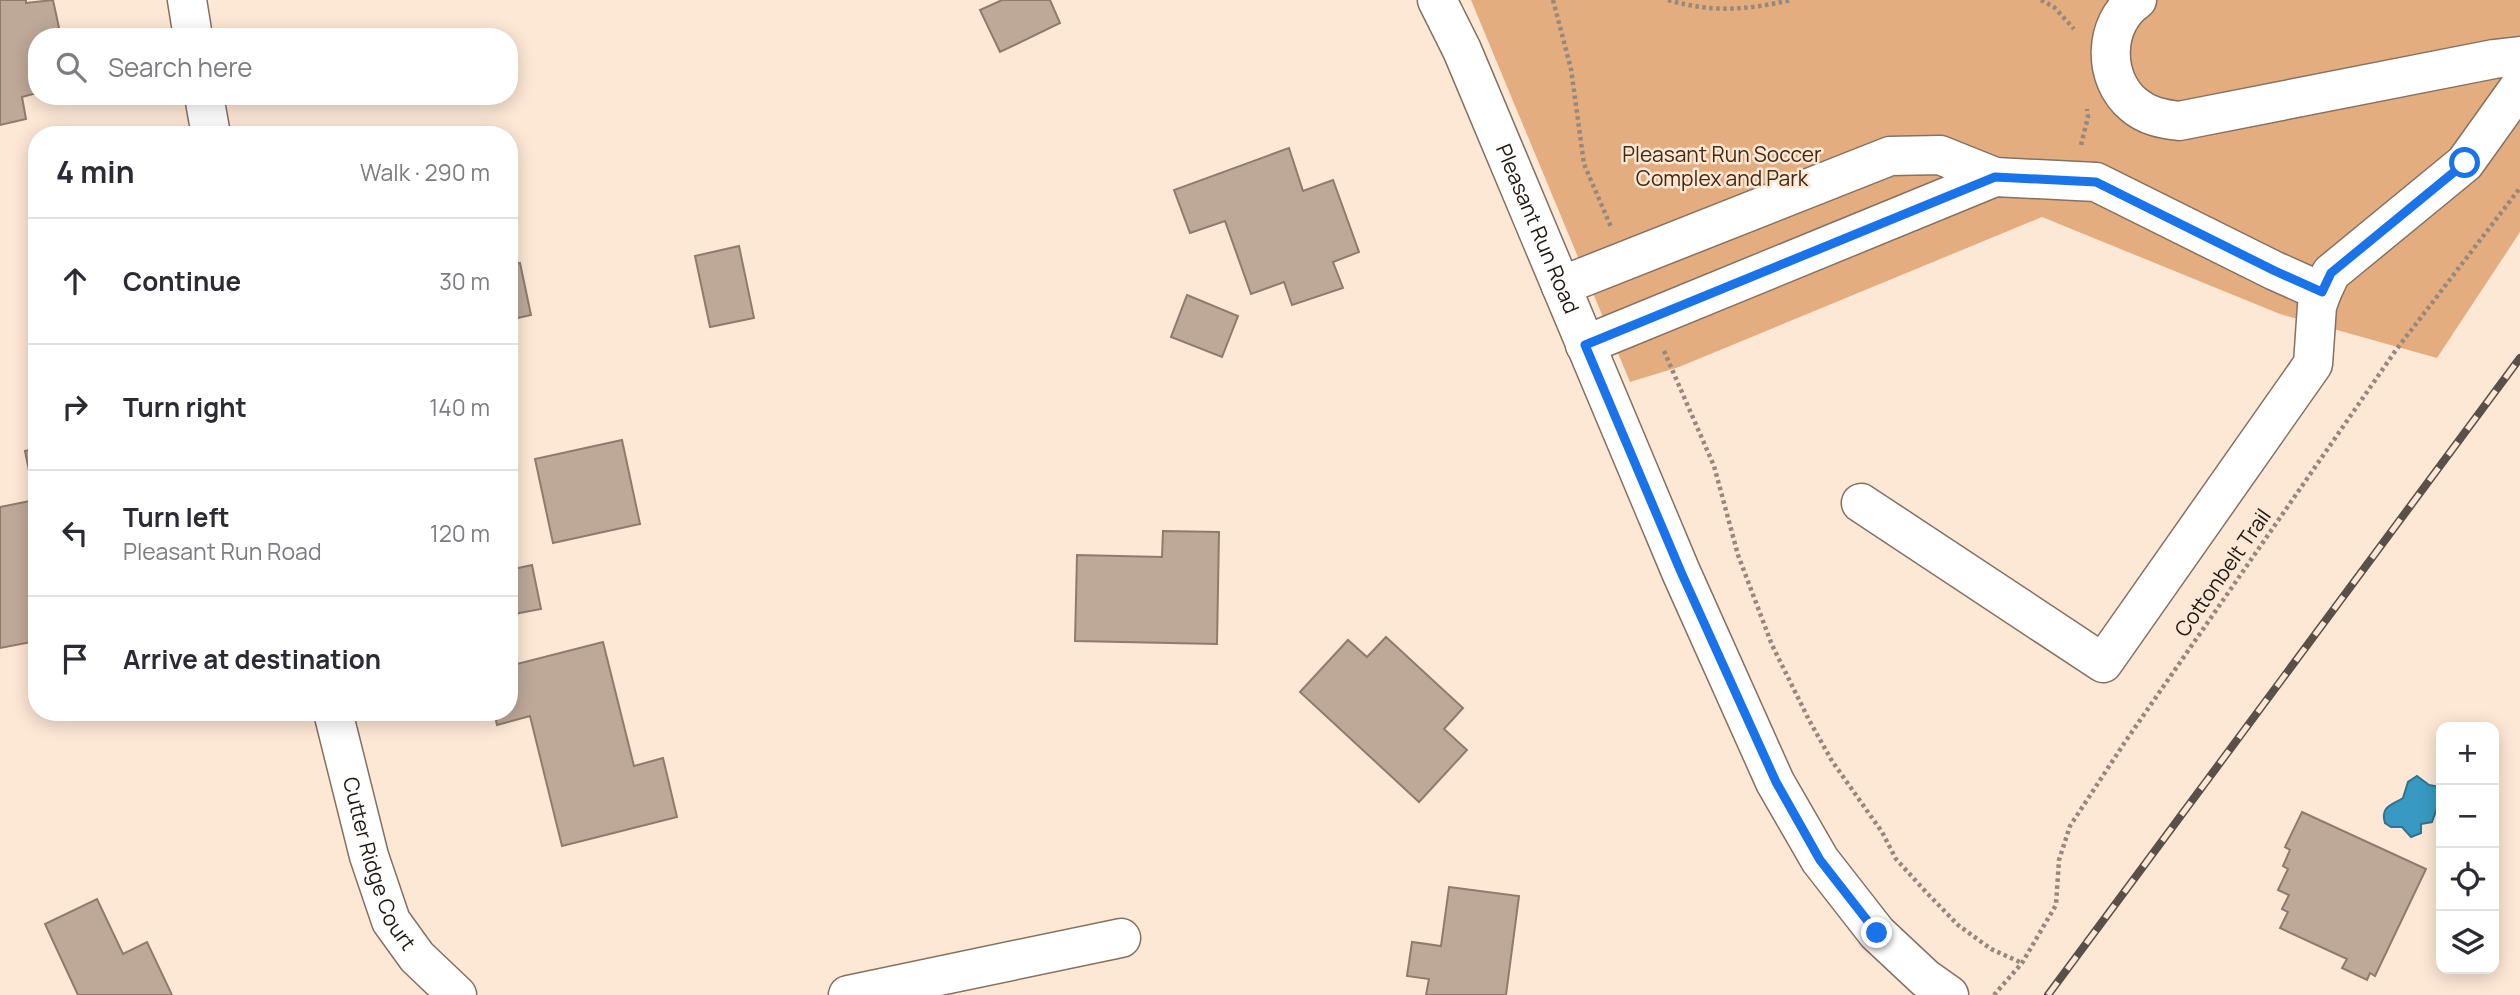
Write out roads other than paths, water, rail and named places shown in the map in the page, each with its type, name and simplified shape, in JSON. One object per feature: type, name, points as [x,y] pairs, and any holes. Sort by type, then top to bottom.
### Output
[{"type":"main road","points":[[187,0],[192,28]]},
{"type":"main road","name":"Pleasant Run Road","points":[[1437,0],[1457,39],[1681,572],[1776,782],[1820,860],[1877,933],[1929,989]]},
{"type":"main road","points":[[2137,0],[2120,18],[2112,36],[2110,55],[2121,90],[2132,103],[2146,113],[2162,119],[2179,121],[2520,56]]},
{"type":"main road","points":[[1861,503],[2103,663],[2313,364],[2317,306],[2331,273],[2465,163],[2520,86]]},
{"type":"main road","points":[[206,105],[209,126]]},
{"type":"main road","points":[[1561,286],[1890,156],[1940,155],[1995,177],[2096,182],[2322,292]]},
{"type":"main road","points":[[1585,345],[1995,177]]},
{"type":"main road","name":"Cutter Ridge Court","points":[[335,721],[369,856],[391,921],[417,957],[457,995]]},
{"type":"main road","points":[[848,995],[1121,938]]},
{"type":"water","points":[[2417,776],[2429,785],[2436,786],[2436,811],[2432,822],[2421,824],[2421,833],[2411,837],[2402,827],[2391,827],[2385,823],[2384,817],[2388,807],[2403,798],[2408,782]]},
{"type":"railway","points":[[2048,995],[2520,358]]},
{"type":"park label","name":"Pleasant Run Soccer Complex and Park","points":[[1722,167]]}]
